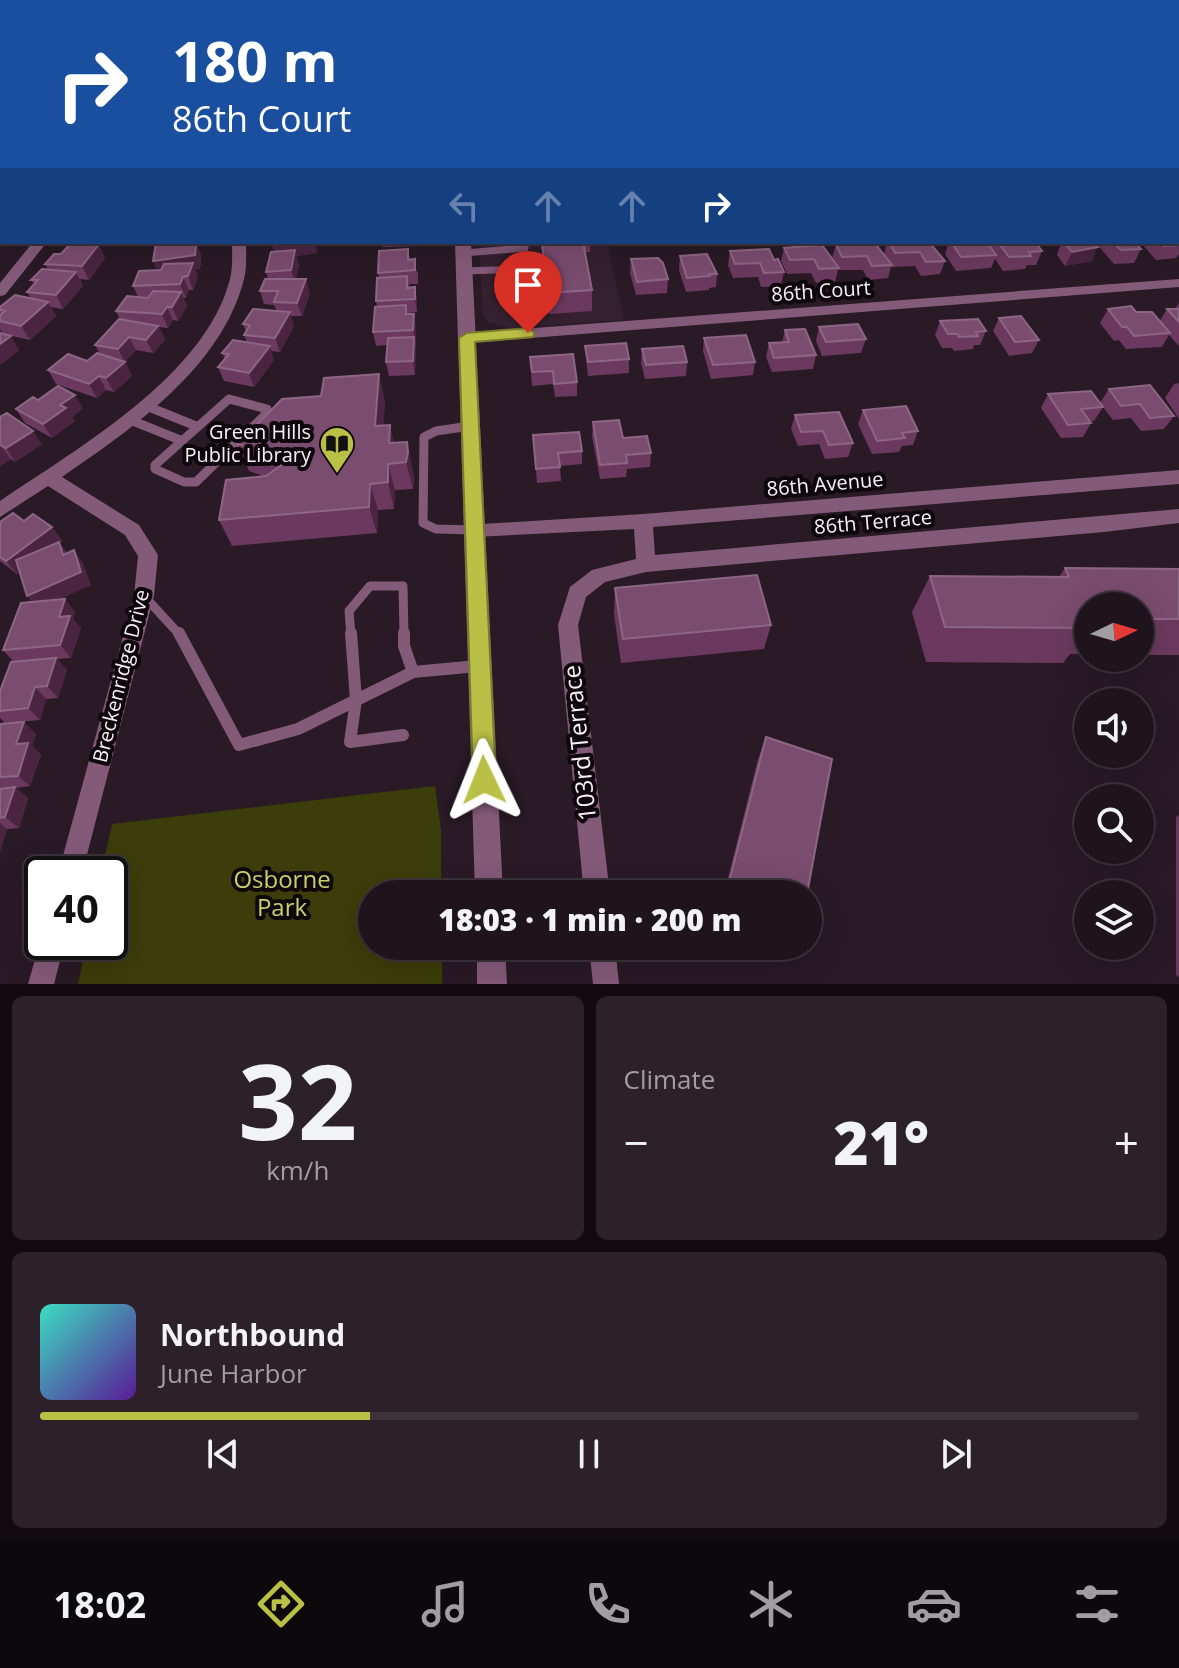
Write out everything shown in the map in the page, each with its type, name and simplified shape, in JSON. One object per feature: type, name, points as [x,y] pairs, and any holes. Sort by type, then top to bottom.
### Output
[{"type":"street","points":[[0,292],[38,244]]},
{"type":"street","points":[[0,510],[128,419],[199,349],[224,312],[237,280],[239,244]]},
{"type":"street","points":[[464,255],[488,880]]},
{"type":"street","name":"86th Court","points":[[467,338],[1179,283]]},
{"type":"street","name":"Breckenridge Drive","points":[[48,477],[132,530],[148,555],[144,596],[75,856]]},
{"type":"street","name":"86th Avenue","points":[[474,530],[643,521],[1179,477]]},
{"type":"street","name":"86th Terrace","points":[[577,593],[599,576],[646,564],[1179,516]]},
{"type":"street","points":[[643,521],[646,564]]},
{"type":"street","name":"103rd Terrace","points":[[577,593],[568,625],[595,880]]},
{"type":"street","points":[[41,984],[47,960]]},
{"type":"street","points":[[491,960],[492,984]]},
{"type":"street","points":[[603,960],[606,984]]},
{"type":"lane","points":[[464,255],[525,248],[525,244]]},
{"type":"lane","points":[[464,255],[523,269],[528,333]]},
{"type":"lane","points":[[229,399],[267,409],[265,415],[196,482],[184,482],[155,469],[155,465],[180,440],[229,399]]},
{"type":"lane","points":[[144,405],[196,426]]},
{"type":"lane","points":[[128,419],[180,440]]},
{"type":"lane","points":[[470,426],[436,431],[424,437],[423,523],[436,529],[474,530]]},
{"type":"lane","points":[[403,735],[350,742],[356,700],[349,611],[370,586],[403,586],[404,646],[413,672]]},
{"type":"lane","points":[[144,596],[177,630],[239,745],[298,729],[413,672],[480,666]]},
{"type":"shaded area","points":[[479,244],[607,244],[624,320],[510,328],[487,322],[483,315]]},
{"type":"green space","name":"Osborne Park","points":[[435,786],[441,830],[441,880],[358,880],[358,960],[442,960],[442,984],[78,984],[83,960],[128,960],[128,856],[105,856],[112,824]]},
{"type":"building","points":[[70,244],[99,244],[82,266],[45,264],[54,254],[61,254]]},
{"type":"building","points":[[156,244],[196,244],[195,255],[153,261]]},
{"type":"building","points":[[542,244],[583,244],[592,290],[548,293]]},
{"type":"building","points":[[876,244],[892,265],[872,266],[867,256],[842,257],[836,245]]},
{"type":"building","points":[[890,244],[931,244],[945,261],[926,262],[920,252],[895,253]]},
{"type":"building","points":[[952,244],[988,244],[996,255],[961,257]]},
{"type":"building","points":[[999,244],[1037,244],[1042,251],[1029,252],[1031,256],[1009,257]]},
{"type":"building","points":[[1066,244],[1096,244],[1098,247],[1072,252]]},
{"type":"building","points":[[1115,244],[1137,244],[1141,249],[1121,250]]},
{"type":"building","points":[[822,245],[839,268],[819,269],[814,259],[790,260],[784,248]]},
{"type":"building","points":[[408,249],[408,260],[415,259],[415,270],[378,273],[379,251]]},
{"type":"building","points":[[769,249],[784,272],[764,273],[760,263],[735,264],[730,251]]},
{"type":"building","points":[[295,250],[291,270],[266,272],[271,252]]},
{"type":"building","points":[[707,254],[717,274],[687,278],[680,256]]},
{"type":"building","points":[[658,258],[668,279],[637,282],[631,259]]},
{"type":"building","points":[[193,263],[188,276],[183,277],[180,284],[133,286],[139,271],[161,270],[164,264]]},
{"type":"building","points":[[42,269],[76,272],[56,295],[27,292],[38,280],[31,280]]},
{"type":"building","points":[[407,276],[407,288],[415,287],[415,299],[376,301],[377,278]]},
{"type":"building","points":[[265,279],[306,279],[297,303],[274,302],[278,291],[260,291]]},
{"type":"building","points":[[153,291],[181,292],[172,307],[167,307],[162,314],[116,311],[127,296],[148,298]]},
{"type":"building","points":[[15,295],[48,302],[21,326],[0,321],[0,315],[5,311],[0,307]]},
{"type":"building","points":[[406,305],[406,314],[414,314],[413,330],[373,332],[375,307]]},
{"type":"building","points":[[1131,306],[1136,312],[1152,312],[1170,333],[1134,336],[1127,327],[1122,327],[1108,309]]},
{"type":"building","points":[[253,309],[290,312],[275,338],[244,335],[250,325],[243,324]]},
{"type":"building","points":[[1167,309],[1179,309],[1179,322]]},
{"type":"building","points":[[1021,316],[1039,340],[1015,342],[999,318]]},
{"type":"building","points":[[119,319],[158,326],[146,340],[129,337],[118,349],[95,345]]},
{"type":"building","points":[[978,319],[986,331],[976,332],[978,336],[959,337],[958,334],[948,334],[940,321]]},
{"type":"building","points":[[858,324],[866,339],[826,342],[819,327]]},
{"type":"building","points":[[805,329],[816,355],[774,358],[769,343],[789,342],[785,330]]},
{"type":"building","points":[[0,333],[11,336],[0,344]]},
{"type":"building","points":[[746,335],[755,362],[713,365],[704,338]]},
{"type":"building","points":[[414,337],[413,361],[386,362],[388,338]]},
{"type":"building","points":[[233,340],[270,346],[249,373],[218,367],[229,354],[222,353]]},
{"type":"building","points":[[626,343],[629,359],[588,362],[585,346]]},
{"type":"building","points":[[683,346],[687,362],[646,365],[642,349]]},
{"type":"building","points":[[97,353],[125,362],[106,378],[99,376],[89,384],[48,370],[68,354],[87,361]]},
{"type":"building","points":[[573,354],[577,382],[554,384],[553,371],[532,372],[530,357]]},
{"type":"building","name":"Green Hills Public Library","points":[[379,374],[375,426],[390,425],[389,443],[407,442],[408,452],[406,462],[388,464],[388,482],[370,484],[369,507],[219,520],[226,480],[266,476],[287,461],[238,444],[282,399],[321,396],[324,378]]},
{"type":"building","points":[[1150,385],[1174,416],[1150,418],[1140,404],[1121,406],[1109,389]]},
{"type":"building","points":[[58,386],[75,395],[60,405],[66,408],[43,424],[16,409],[33,397],[38,400]]},
{"type":"building","points":[[1091,391],[1103,407],[1081,409],[1091,423],[1068,425],[1048,394]]},
{"type":"building","points":[[906,406],[918,431],[902,433],[905,438],[877,441],[863,410]]},
{"type":"building","points":[[839,412],[853,443],[829,445],[823,431],[801,432],[795,415]]},
{"type":"building","points":[[7,413],[33,431],[6,448],[0,445],[0,417]]},
{"type":"building","points":[[619,420],[623,438],[647,436],[651,453],[626,455],[627,463],[600,465],[593,422]]},
{"type":"building","points":[[579,432],[582,451],[558,453],[560,467],[536,469],[533,435]]},
{"type":"building","points":[[13,513],[24,521],[33,514],[52,527],[6,561],[0,557],[0,522]]},
{"type":"building","points":[[59,542],[63,555],[74,550],[81,572],[27,596],[16,560]]},
{"type":"building","points":[[1065,568],[1179,569],[1179,619],[1154,619],[1154,592],[1074,592],[1074,628],[945,627],[930,576],[1069,577]]},
{"type":"building","points":[[757,575],[771,625],[623,639],[615,588]]},
{"type":"building","points":[[65,599],[59,617],[70,616],[60,645],[3,650],[21,603]]},
{"type":"building","points":[[56,658],[47,686],[35,687],[28,708],[0,711],[0,691],[11,662]]},
{"type":"building","points":[[24,722],[16,744],[28,743],[18,776],[0,777],[0,724]]},
{"type":"building","points":[[766,737],[832,759],[810,880],[730,880]]},
{"type":"building","points":[[15,787],[5,817],[0,818],[0,789]]},
{"type":"place","name":"Green Hills Public Library","points":[[337,475]]},
{"type":"route","points":[[484,780],[467,338],[528,333]]}]
